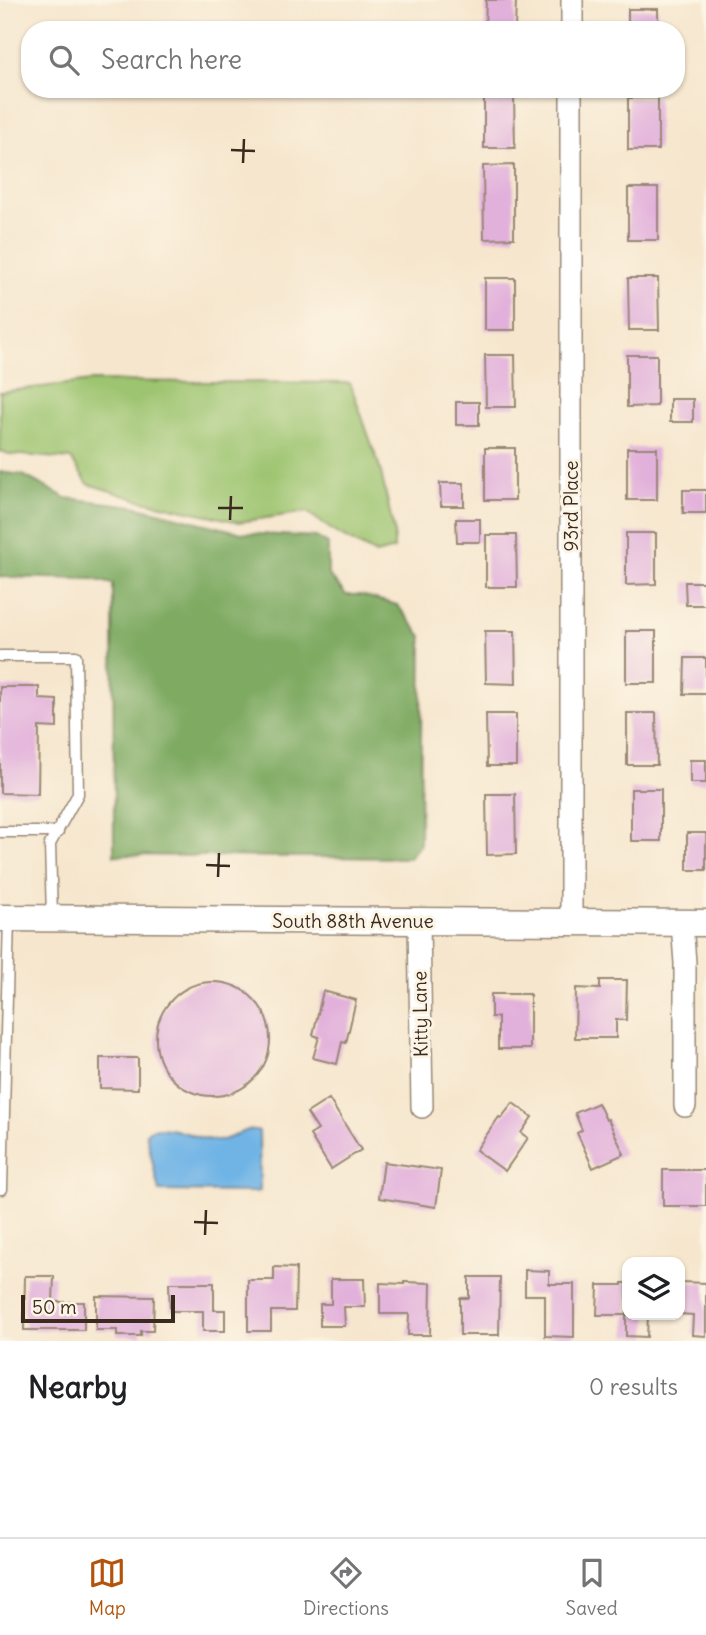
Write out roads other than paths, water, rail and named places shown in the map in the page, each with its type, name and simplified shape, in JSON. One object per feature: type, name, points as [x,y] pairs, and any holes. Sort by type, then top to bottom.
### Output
[{"type":"street","points":[[572,0],[572,21]]},
{"type":"street","name":"93rd Place","points":[[571,922],[572,98]]},
{"type":"street","name":"South 88th Avenue","points":[[4,918],[694,923]]},
{"type":"street","name":"Kitty Lane","points":[[419,922],[422,1107]]},
{"type":"street","points":[[685,1106],[685,963],[694,923]]},
{"type":"lane","points":[[0,656],[75,656],[78,794],[50,844],[52,918]]},
{"type":"lane","points":[[0,832],[58,832]]},
{"type":"lane","points":[[0,1189],[4,918]]},
{"type":"water","points":[[161,1128],[216,1140],[227,1139],[249,1130],[259,1131],[260,1191],[159,1191],[146,1133],[151,1129]]}]
